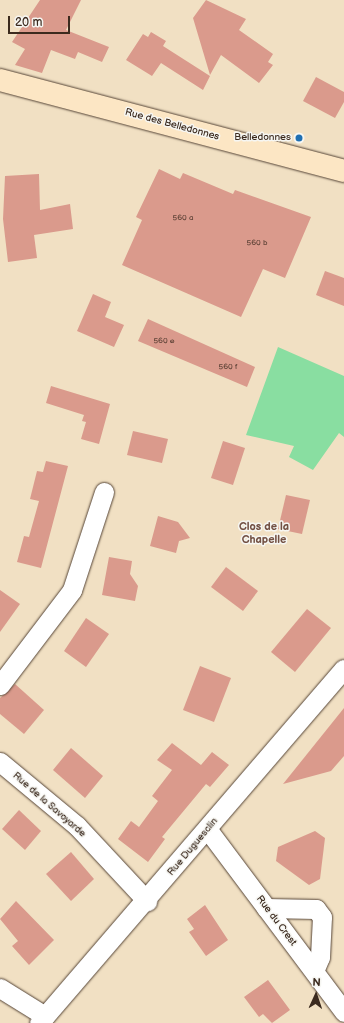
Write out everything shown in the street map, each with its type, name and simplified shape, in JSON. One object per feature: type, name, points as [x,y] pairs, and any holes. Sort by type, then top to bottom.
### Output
[{"type":"main road","name":"Rue des Belledonnes","points":[[0,80],[344,171]]},
{"type":"street","points":[[0,685],[72,590],[104,492]]},
{"type":"street","name":"Rue Duguesclin","points":[[42,1019],[147,901],[344,669]]},
{"type":"street","name":"Rue de la Savoyarde","points":[[0,762],[77,826],[147,901]]},
{"type":"street","name":"Rue du Crest","points":[[208,830],[344,1012]]},
{"type":"street","points":[[266,908],[316,909],[322,917],[320,957],[314,971]]},
{"type":"street","points":[[0,988],[42,1019]]},
{"type":"green space","points":[[278,347],[344,376],[344,437],[339,433],[313,470],[289,457],[294,446],[246,435]]},
{"type":"building","points":[[40,0],[81,0],[66,30],[109,47],[102,62],[78,52],[75,59],[51,50],[42,73],[15,65],[25,49],[12,42]]},
{"type":"building","points":[[206,0],[246,19],[239,30],[273,54],[268,62],[273,65],[259,83],[221,55],[210,75],[193,18]]},
{"type":"building","points":[[151,32],[166,41],[163,46],[210,76],[203,90],[161,63],[152,76],[126,60],[143,34],[148,37]]},
{"type":"building","points":[[316,77],[344,92],[344,102],[335,118],[303,101]]},
{"type":"building","points":[[159,169],[180,179],[183,173],[233,194],[235,190],[311,217],[285,278],[263,269],[241,317],[122,265],[142,220],[136,217]]},
{"type":"building","points":[[39,174],[40,210],[70,204],[73,229],[34,235],[37,258],[8,262],[3,219],[5,176]]},
{"type":"building","points":[[325,271],[344,278],[344,306],[316,295]]},
{"type":"building","points":[[93,294],[111,302],[105,317],[124,325],[114,347],[77,331]]},
{"type":"building","points":[[148,319],[255,367],[247,387],[138,341]]},
{"type":"building","points":[[51,386],[110,404],[99,444],[81,439],[86,422],[82,421],[84,415],[46,403]]},
{"type":"building","points":[[133,431],[168,439],[162,463],[127,455]]},
{"type":"building","points":[[223,441],[245,448],[233,485],[211,478]]},
{"type":"building","points":[[46,461],[68,466],[41,568],[17,562],[24,536],[29,537],[39,501],[30,499],[37,471],[43,472]]},
{"type":"building","points":[[286,495],[310,500],[302,534],[278,529]]},
{"type":"building","points":[[158,516],[178,522],[190,538],[179,541],[176,553],[150,546]]},
{"type":"building","points":[[109,557],[132,561],[130,574],[138,586],[135,601],[102,595]]},
{"type":"building","points":[[226,567],[258,591],[243,611],[211,587]]},
{"type":"building","points":[[0,590],[20,604],[0,632]]},
{"type":"building","points":[[307,609],[331,628],[295,672],[271,652]]},
{"type":"building","points":[[86,618],[109,634],[86,667],[64,651]]},
{"type":"building","points":[[200,666],[231,678],[214,722],[183,710]]},
{"type":"building","points":[[15,684],[44,710],[24,734],[0,714],[0,698]]},
{"type":"building","points":[[344,708],[344,756],[331,771],[283,784]]},
{"type":"building","points":[[172,743],[201,765],[212,752],[229,765],[210,787],[206,784],[162,837],[165,839],[148,862],[118,839],[131,821],[139,827],[158,801],[152,796],[172,770],[157,760]]},
{"type":"building","points":[[71,748],[103,776],[85,798],[53,770]]},
{"type":"building","points":[[19,810],[41,831],[25,850],[2,829]]},
{"type":"building","points":[[315,831],[325,838],[320,879],[309,885],[276,861],[278,847]]},
{"type":"building","points":[[71,852],[94,879],[71,901],[46,874]]},
{"type":"building","points":[[16,901],[54,940],[29,965],[12,946],[18,941],[0,919]]},
{"type":"building","points":[[205,905],[228,940],[206,956],[189,932],[194,929],[187,919]]},
{"type":"building","points":[[268,980],[290,1010],[272,1023],[263,1014],[259,1017],[244,997]]},
{"type":"place","name":"Belledonnes","points":[[299,138]]},
{"type":"district","name":"Clos de la Chapelle","points":[[264,534]]}]
